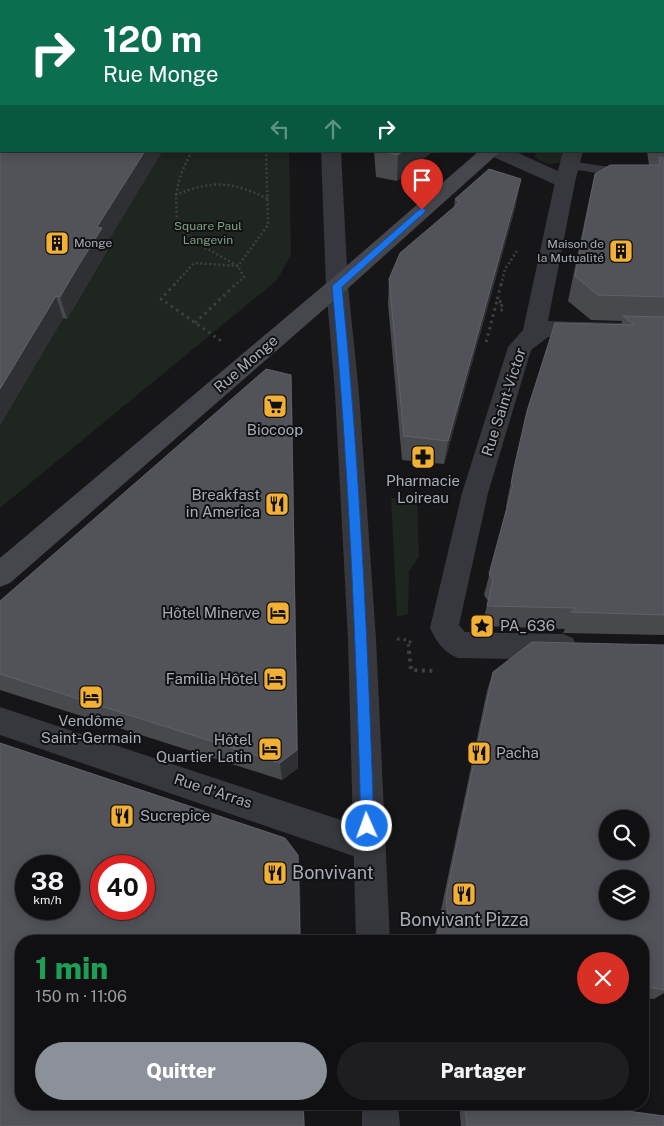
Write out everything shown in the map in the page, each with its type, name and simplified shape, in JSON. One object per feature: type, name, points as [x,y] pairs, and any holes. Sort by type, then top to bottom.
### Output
[{"type":"main road","name":"Rue Monge","points":[[0,575],[337,286],[490,152]]},
{"type":"street","points":[[331,152],[337,286],[347,393],[362,639],[372,935]]},
{"type":"street","points":[[501,152],[569,166]]},
{"type":"street","name":"Rue Saint-Victor","points":[[569,166],[534,334],[526,338],[520,347],[498,417],[475,493],[444,628],[458,645],[585,648]]},
{"type":"street","points":[[534,334],[548,329],[664,332]]},
{"type":"street","name":"Rue d'Arras","points":[[0,721],[368,845]]},
{"type":"street","points":[[380,1110],[381,1126]]},
{"type":"lane","points":[[569,166],[664,178]]},
{"type":"path","points":[[191,152],[178,176],[174,195],[178,227],[206,248],[238,266],[244,277],[195,323]]},
{"type":"path","points":[[238,266],[268,225],[266,152]]},
{"type":"path","points":[[174,195],[202,184],[235,184],[268,199]]},
{"type":"path","points":[[487,339],[505,269],[517,251]]},
{"type":"path","points":[[225,343],[161,299],[194,262],[238,266]]},
{"type":"path","points":[[497,301],[503,302],[500,310],[503,310]]},
{"type":"path","points":[[412,670],[408,641],[420,646]]},
{"type":"green space","name":"Square Paul Langevin","points":[[162,152],[289,152],[291,255],[277,280],[0,508],[0,425],[63,318],[67,319],[103,250]]},
{"type":"green space","points":[[536,152],[567,152],[562,162],[551,164],[542,162],[535,157]]},
{"type":"green space","points":[[391,498],[417,499],[419,557],[409,571],[408,614],[397,617]]},
{"type":"building","points":[[0,152],[144,152],[97,227],[102,228],[60,297],[56,296],[0,389]]},
{"type":"building","points":[[387,152],[402,152],[398,155]]},
{"type":"building","name":"Maison de la Mutualité","points":[[659,157],[664,158],[664,297],[598,295],[575,276],[595,174],[610,165],[660,165]]},
{"type":"building","points":[[489,169],[521,179],[448,441],[404,436],[389,279],[400,253],[460,202],[455,199]]},
{"type":"building","points":[[623,316],[664,317],[664,615],[571,612],[576,608],[487,606],[493,580],[489,574],[513,485],[511,484],[514,468],[527,411],[555,323],[634,325]]},
{"type":"building","points":[[266,369],[291,375],[297,750],[280,763],[0,674],[0,601]]},
{"type":"building","points":[[532,642],[664,645],[664,990],[649,987],[649,935],[439,935],[438,925],[449,925],[446,897],[493,672]]},
{"type":"building","points":[[0,743],[285,838],[298,855],[300,935],[15,935],[15,1110],[303,1110],[304,1126],[0,1126]]},
{"type":"building","points":[[466,1110],[620,1110],[664,1116],[664,1126],[467,1126]]},
{"type":"place","name":"Monge","points":[[57,243]]},
{"type":"place","name":"Maison de la Mutualité","points":[[621,251]]},
{"type":"place","name":"Biocoop","points":[[275,406]]},
{"type":"place","name":"Pharmacie Loireau","points":[[423,457]]},
{"type":"place","name":"Breakfast in America","points":[[277,504]]},
{"type":"place","name":"Hôtel Minerve","points":[[278,613]]},
{"type":"place","name":"PA_636","points":[[482,626]]},
{"type":"place","name":"Familia Hôtel","points":[[275,679]]},
{"type":"place","name":"Vendôme Saint-Germain","points":[[91,697]]},
{"type":"place","name":"Hôtel Quartier Latin","points":[[270,749]]},
{"type":"place","name":"Pacha","points":[[479,753]]},
{"type":"place","name":"Sucrepice","points":[[122,816]]},
{"type":"place","name":"Bonvivant","points":[[275,873]]},
{"type":"place","name":"Bonvivant Pizza","points":[[464,894]]},
{"type":"route","points":[[367,826],[362,639],[347,393],[337,286],[422,210]]}]
